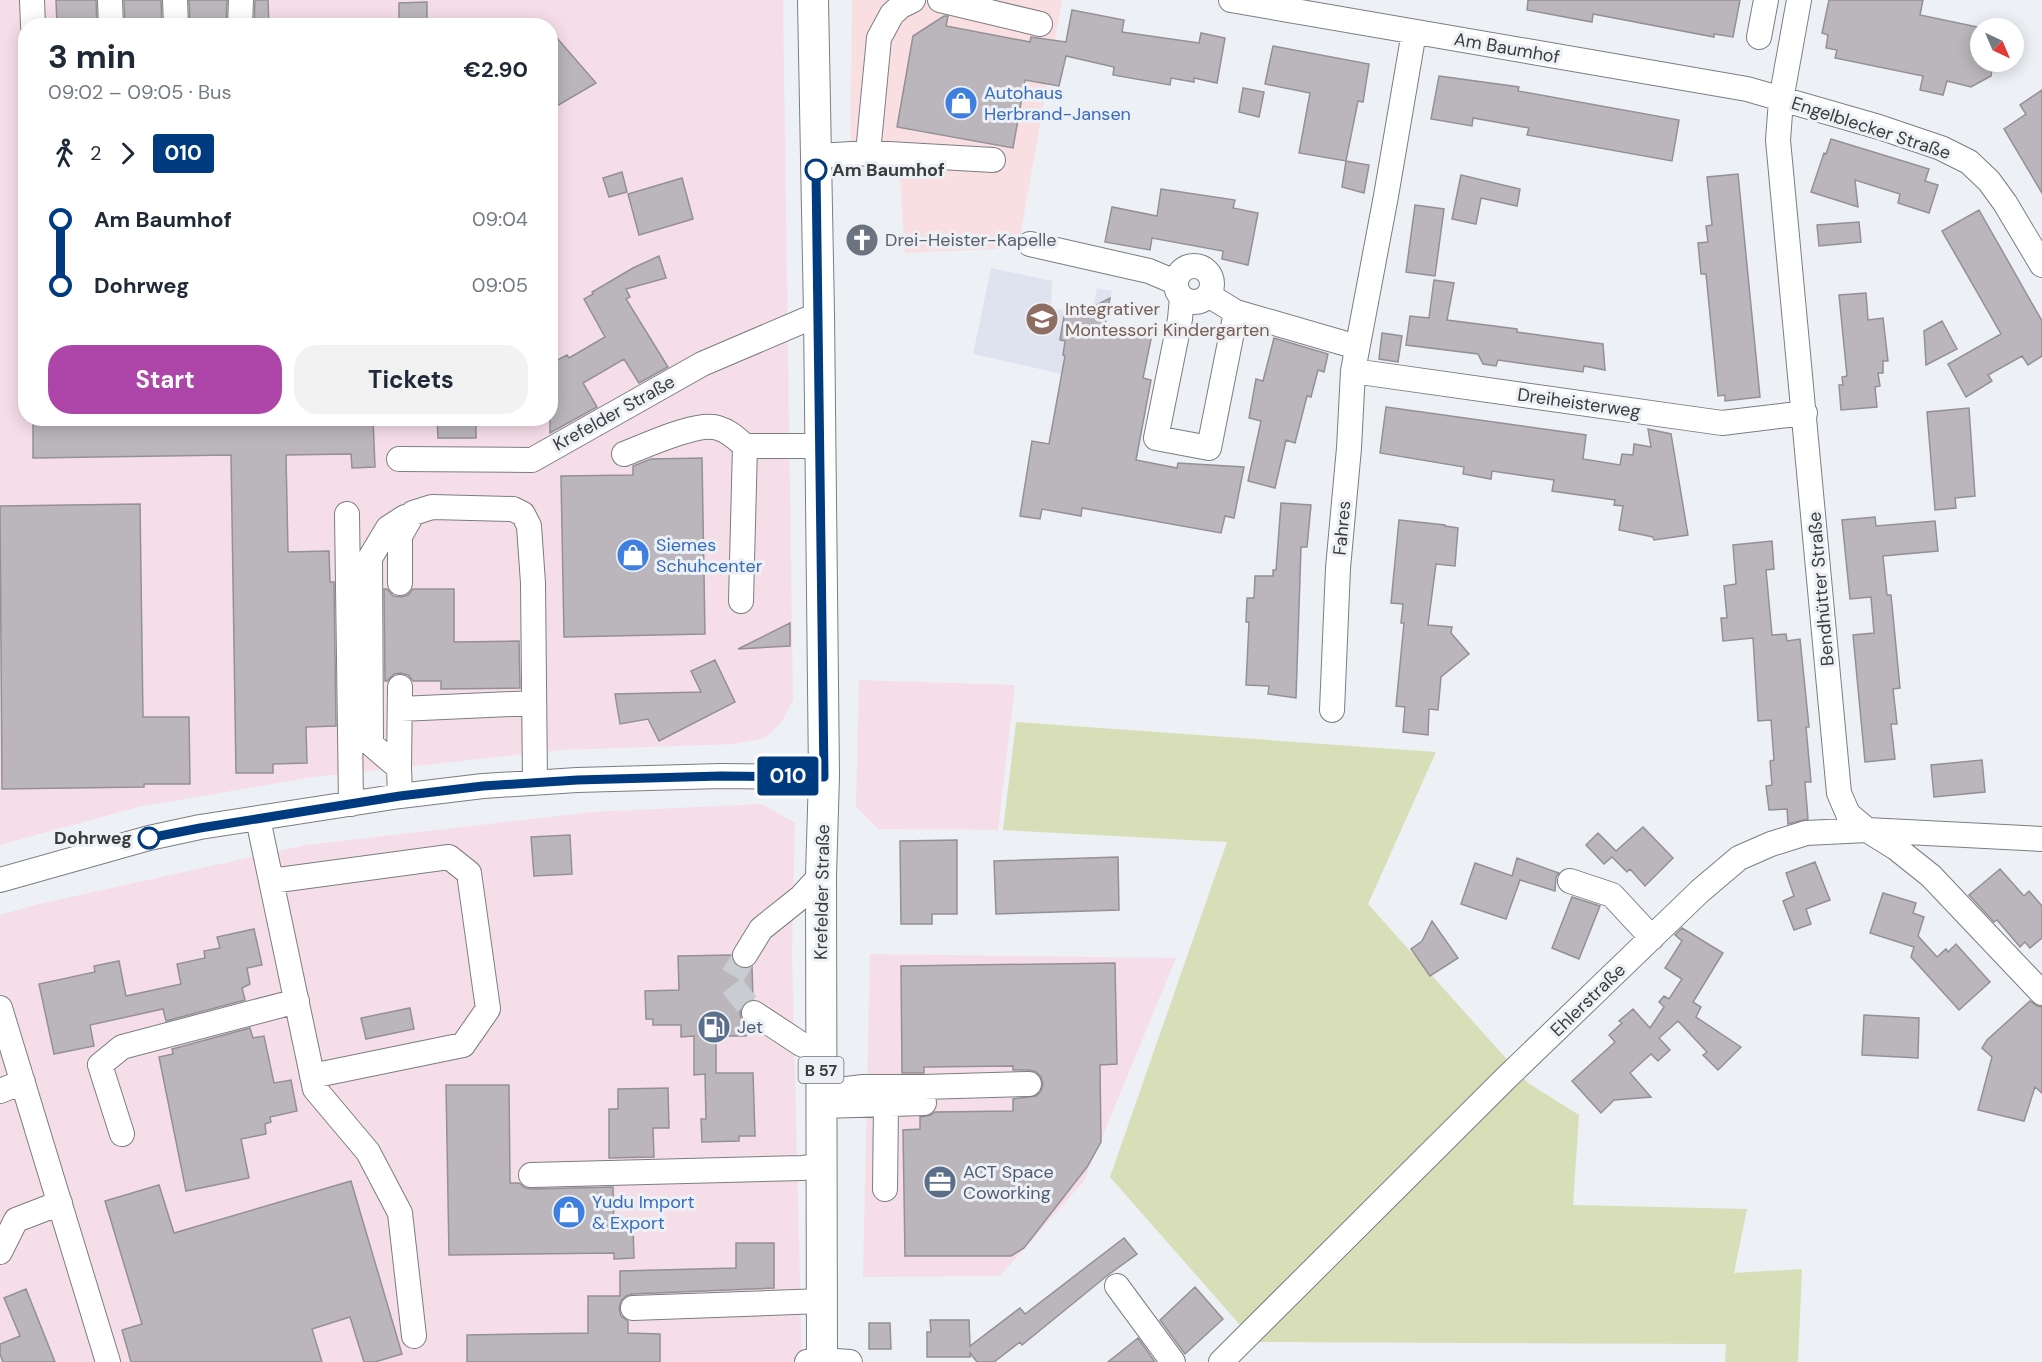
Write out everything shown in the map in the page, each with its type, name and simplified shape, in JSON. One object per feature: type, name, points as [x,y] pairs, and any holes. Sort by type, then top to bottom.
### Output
[{"type":"main road","name":"Krefelder Straße","points":[[813,0],[824,777],[821,875],[821,1099],[822,1301],[825,1361]]},
{"type":"street","points":[[32,0],[33,18]]},
{"type":"street","points":[[110,0],[111,18]]},
{"type":"street","points":[[175,0],[176,18]]},
{"type":"street","points":[[240,18],[241,0]]},
{"type":"street","points":[[868,153],[879,38],[892,14],[913,0]]},
{"type":"street","points":[[940,0],[1040,24]]},
{"type":"street","name":"Am Baumhof","points":[[1232,0],[1332,9],[1414,32],[1747,89],[1781,99]]},
{"type":"street","points":[[1759,37],[1766,0]]},
{"type":"street","name":"Engelblecker Straße","points":[[1798,0],[1781,99],[1879,127],[1941,148],[1969,162],[1989,181],[2005,203],[2042,265]]},
{"type":"street","name":"Fahres","points":[[1332,710],[1338,568],[1349,448],[1353,371],[1414,32]]},
{"type":"street","name":"Bendhütter Straße","points":[[1781,99],[1778,140],[1839,793],[1848,814],[1931,876],[2042,993]]},
{"type":"street","points":[[816,156],[868,153],[993,160]]},
{"type":"street","points":[[1030,244],[1149,272],[1179,290],[1193,303],[1208,295],[1212,284],[1208,273],[1198,267],[1181,271],[1179,290],[1180,319],[1156,438],[1209,448],[1236,312]]},
{"type":"street","points":[[1208,295],[1236,312],[1357,347]]},
{"type":"street","name":"Krefelder Straße","points":[[399,459],[532,460],[702,364],[819,314]]},
{"type":"street","name":"Dreiheisterweg","points":[[1353,371],[1722,423],[1805,413]]},
{"type":"street","points":[[624,454],[697,427],[716,427],[732,435],[745,446],[821,446]]},
{"type":"street","points":[[741,601],[745,446]]},
{"type":"street","points":[[399,768],[372,744],[370,558],[388,528],[412,513],[432,507],[513,509],[523,514],[529,526],[532,566],[535,782]]},
{"type":"street","points":[[400,583],[399,536],[412,513]]},
{"type":"street","points":[[346,514],[351,804]]},
{"type":"street","points":[[400,796],[400,698],[534,703]]},
{"type":"street","points":[[0,880],[149,838],[400,796],[535,782],[721,776],[824,777]]},
{"type":"street","points":[[258,819],[315,1089],[368,1152],[400,1213],[414,1336]]},
{"type":"street","name":"Ehlerstraße","points":[[1221,1362],[1498,1086],[1700,891],[1739,858],[1771,844],[1806,833],[1867,830],[2042,839]]},
{"type":"street","points":[[271,881],[449,857],[469,873],[488,1010],[463,1045],[312,1076]]},
{"type":"street","points":[[745,955],[761,929],[801,897],[821,875]]},
{"type":"street","points":[[1570,881],[1612,895],[1652,938]]},
{"type":"street","points":[[123,1134],[100,1065],[122,1047],[297,1001]]},
{"type":"street","points":[[0,1008],[108,1362]]},
{"type":"street","points":[[754,1013],[801,1044],[821,1052]]},
{"type":"street","points":[[0,1090],[23,1082]]},
{"type":"street","points":[[821,1099],[863,1087],[1029,1084]]},
{"type":"street","points":[[821,1099],[886,1104],[1000,1100]]},
{"type":"street","points":[[885,1189],[886,1104]]},
{"type":"street","points":[[531,1174],[822,1166]]},
{"type":"street","points":[[0,1252],[8,1215],[60,1203]]},
{"type":"street","points":[[1117,1286],[1173,1362]]},
{"type":"street","points":[[633,1308],[822,1301]]},
{"type":"shaded area","points":[[0,0],[783,0],[793,700],[781,723],[765,738],[734,744],[563,750],[313,777],[138,807],[0,845]]},
{"type":"shaded area","points":[[852,0],[1062,0],[1018,248],[905,253],[900,176],[850,176]]},
{"type":"shaded area","name":"Integrativer Montessori Kindergarten","points":[[991,268],[1052,281],[1051,308],[1065,311],[1084,314],[1086,310],[1093,308],[1097,288],[1112,291],[1103,324],[1152,334],[1143,378],[1074,366],[1071,376],[973,354]]},
{"type":"shaded area","points":[[859,680],[1015,685],[998,830],[878,829],[856,807]]},
{"type":"shaded area","points":[[761,804],[795,823],[792,953],[802,1362],[0,1362],[0,915],[39,904],[306,845],[593,812]]},
{"type":"shaded area","points":[[870,954],[1176,958],[1084,1181],[1000,1276],[863,1277]]},
{"type":"green space","points":[[1016,722],[1436,752],[1368,904],[1528,1083],[1579,1115],[1573,1205],[1747,1209],[1734,1273],[1802,1269],[1798,1362],[1725,1362],[1726,1344],[1255,1342],[1110,1177],[1227,842],[1003,830]]},
{"type":"building","points":[[56,0],[96,0],[97,18],[57,18]]},
{"type":"building","points":[[124,0],[161,0],[162,18],[125,18]]},
{"type":"building","points":[[189,0],[227,0],[226,18],[190,18]]},
{"type":"building","points":[[255,0],[268,0],[269,18],[254,18]]},
{"type":"building","points":[[1528,0],[1740,0],[1733,37],[1714,34],[1714,37],[1593,14],[1592,22],[1527,10]]},
{"type":"building","points":[[1829,0],[1923,0],[1920,15],[1970,25],[1970,72],[1992,72],[1991,76],[1971,87],[1947,81],[1943,95],[1920,90],[1923,76],[1835,58],[1837,50],[1826,48],[1828,35],[1822,33]]},
{"type":"building","points":[[427,2],[427,18],[399,18],[399,3]]},
{"type":"building","points":[[1072,10],[1124,20],[1122,32],[1199,43],[1201,33],[1225,38],[1217,83],[1194,78],[1194,82],[1171,78],[1170,85],[1113,75],[1114,67],[1066,56],[1059,86],[1025,80],[1013,148],[897,127],[913,36],[944,16],[948,16],[946,26],[1030,42],[1031,37],[1066,42]]},
{"type":"building","points":[[558,39],[596,83],[558,105]]},
{"type":"building","points":[[1273,46],[1369,64],[1363,102],[1358,101],[1346,161],[1299,153],[1310,93],[1265,84]]},
{"type":"building","points":[[1439,76],[1519,87],[1518,91],[1679,120],[1672,161],[1527,135],[1529,128],[1473,118],[1472,126],[1431,119]]},
{"type":"building","points":[[1243,88],[1264,92],[1259,117],[1239,112]]},
{"type":"building","points":[[2042,90],[2042,193],[2004,129],[2026,114],[2020,105]]},
{"type":"building","points":[[1831,139],[1929,169],[1925,181],[1938,185],[1929,213],[1898,203],[1900,194],[1855,180],[1858,207],[1811,192]]},
{"type":"building","points":[[1346,161],[1369,165],[1364,193],[1342,187]]},
{"type":"building","points":[[622,172],[627,192],[609,197],[603,178]]},
{"type":"building","points":[[1738,174],[1760,397],[1725,401],[1725,395],[1718,396],[1706,274],[1701,274],[1698,243],[1708,242],[1706,226],[1712,225],[1707,177]]},
{"type":"building","points":[[1461,175],[1520,189],[1517,206],[1481,198],[1476,224],[1452,219]]},
{"type":"building","points":[[682,178],[693,219],[639,235],[628,194]]},
{"type":"building","points":[[1161,189],[1235,200],[1233,208],[1258,213],[1248,265],[1222,259],[1223,251],[1152,238],[1150,250],[1105,242],[1112,207],[1157,216]]},
{"type":"building","points":[[1415,205],[1444,209],[1435,276],[1406,272]]},
{"type":"building","points":[[1979,210],[2042,321],[2042,356],[2028,365],[2022,356],[1988,375],[1992,381],[1966,397],[1948,364],[2001,334],[1942,231]]},
{"type":"building","points":[[1859,222],[1861,242],[1819,246],[1817,225]]},
{"type":"building","points":[[659,256],[666,278],[626,289],[630,297],[626,299],[668,367],[639,383],[624,359],[583,383],[597,407],[550,433],[550,426],[558,426],[558,360],[567,355],[569,358],[605,337],[584,299],[633,268]]},
{"type":"building","points":[[1434,280],[1454,283],[1447,320],[1603,344],[1605,370],[1584,366],[1583,372],[1498,360],[1496,366],[1483,364],[1478,354],[1406,345],[1410,316],[1429,318]]},
{"type":"building","points":[[1866,293],[1868,320],[1883,318],[1888,361],[1883,361],[1883,373],[1878,373],[1880,386],[1875,387],[1877,407],[1841,410],[1839,385],[1843,385],[1842,377],[1847,376],[1839,295]]},
{"type":"building","points":[[1110,298],[1105,325],[1152,334],[1143,378],[1151,380],[1136,460],[1177,468],[1178,463],[1244,467],[1234,518],[1225,516],[1221,533],[1082,508],[1081,516],[1042,509],[1040,519],[1020,516],[1032,441],[1049,444],[1065,356],[1063,355],[1065,341],[1060,340],[1065,311],[1079,314]]},
{"type":"building","points":[[1942,321],[1957,349],[1926,365],[1924,331]]},
{"type":"building","points":[[1382,333],[1402,336],[1398,362],[1379,359]]},
{"type":"building","points":[[1274,338],[1328,354],[1324,372],[1318,370],[1311,397],[1307,396],[1295,443],[1286,440],[1275,488],[1248,481],[1261,421],[1249,418],[1256,379],[1263,381]]},
{"type":"building","points":[[1386,407],[1586,435],[1583,459],[1620,465],[1622,454],[1633,455],[1634,444],[1651,447],[1648,429],[1671,434],[1688,535],[1654,540],[1653,537],[1619,530],[1623,506],[1614,505],[1615,500],[1552,491],[1554,480],[1492,471],[1491,479],[1463,474],[1464,467],[1380,453]]},
{"type":"building","points":[[1969,408],[1975,496],[1955,498],[1956,508],[1935,510],[1927,412]]},
{"type":"building","points":[[33,426],[373,426],[375,467],[352,468],[351,454],[286,455],[288,552],[329,551],[330,582],[334,582],[336,726],[306,727],[307,763],[273,764],[273,773],[236,773],[231,455],[33,458]]},
{"type":"building","points":[[437,426],[476,426],[476,438],[438,438]]},
{"type":"building","name":"Siemes Schuhcenter","points":[[702,458],[705,634],[564,637],[561,476],[633,475],[633,466],[651,459]]},
{"type":"building","points":[[1281,503],[1311,505],[1307,547],[1301,547],[1296,698],[1268,694],[1269,686],[1246,685],[1249,622],[1246,622],[1247,598],[1254,598],[1255,576],[1273,576],[1273,570],[1276,570]]},
{"type":"building","points":[[140,504],[143,717],[189,717],[190,784],[2,789],[0,506]]},
{"type":"building","points":[[1875,517],[1876,526],[1935,521],[1938,551],[1883,556],[1887,595],[1891,595],[1900,688],[1893,689],[1897,724],[1891,724],[1895,759],[1865,762],[1853,635],[1874,633],[1871,597],[1850,599],[1842,520]]},
{"type":"building","points":[[1399,520],[1458,528],[1455,566],[1436,564],[1428,625],[1452,627],[1451,633],[1469,654],[1441,677],[1438,710],[1429,709],[1428,735],[1403,732],[1405,707],[1396,706],[1404,623],[1401,623],[1403,604],[1391,603]]},
{"type":"building","points":[[1772,541],[1774,569],[1766,570],[1772,635],[1786,634],[1787,641],[1800,639],[1809,727],[1806,727],[1811,782],[1805,782],[1808,819],[1788,824],[1787,809],[1769,810],[1766,786],[1772,785],[1770,761],[1774,760],[1771,720],[1758,721],[1753,638],[1723,641],[1721,618],[1727,618],[1724,586],[1736,584],[1733,545]]},
{"type":"building","points":[[384,589],[387,589],[393,596],[401,597],[408,595],[413,589],[454,589],[454,642],[519,641],[520,688],[441,689],[441,681],[413,681],[408,675],[401,673],[394,674],[385,681]]},
{"type":"building","points":[[790,623],[790,646],[738,649]]},
{"type":"building","points":[[715,660],[735,702],[659,741],[648,719],[620,724],[615,694],[701,692],[691,671]]},
{"type":"building","points":[[1982,760],[1985,792],[1934,797],[1931,765]]},
{"type":"building","points":[[1643,827],[1673,858],[1645,886],[1630,869],[1627,872],[1612,857],[1604,864],[1586,845],[1598,833],[1616,851]]},
{"type":"building","points":[[570,835],[572,874],[534,876],[531,837]]},
{"type":"building","points":[[957,840],[957,914],[932,914],[932,924],[901,924],[900,841]]},
{"type":"building","points":[[1118,857],[1119,910],[996,914],[994,861]]},
{"type":"building","points":[[1517,858],[1559,873],[1556,877],[1555,891],[1520,880],[1506,919],[1461,904],[1475,863],[1512,876]]},
{"type":"building","points":[[1815,862],[1830,900],[1806,909],[1811,924],[1794,930],[1783,901],[1794,896],[1786,873]]},
{"type":"building","points":[[2000,869],[2024,896],[2029,891],[2042,906],[2042,938],[2030,948],[2025,942],[2020,947],[1997,920],[1994,922],[1969,895]]},
{"type":"building","points":[[1883,893],[1916,903],[1913,913],[1924,917],[1918,936],[1937,957],[1946,949],[1948,952],[1956,944],[1990,982],[1959,1010],[1911,957],[1914,947],[1870,933]]},
{"type":"building","points":[[1572,897],[1600,906],[1579,959],[1552,948]]},
{"type":"building","points":[[1432,921],[1458,958],[1430,976],[1411,949],[1422,941]]},
{"type":"building","points":[[1682,928],[1723,953],[1693,1002],[1701,1007],[1696,1017],[1741,1047],[1718,1070],[1703,1055],[1707,1052],[1678,1021],[1659,1038],[1670,1050],[1658,1061],[1651,1054],[1630,1073],[1651,1097],[1614,1100],[1601,1113],[1572,1081],[1615,1042],[1609,1035],[1622,1023],[1619,1021],[1633,1009],[1650,1028],[1664,1007],[1659,1002],[1664,996],[1669,999],[1682,979],[1665,968],[1682,941],[1675,935]]},
{"type":"building","points":[[254,929],[262,965],[247,968],[250,984],[242,988],[245,1000],[166,1021],[163,1009],[90,1025],[94,1046],[54,1054],[39,984],[95,972],[94,966],[119,961],[126,996],[181,984],[177,964],[205,958],[204,951],[220,948],[217,937]]},
{"type":"building","points":[[731,955],[738,967],[745,969],[752,967],[753,999],[742,1005],[740,1012],[741,1019],[746,1025],[746,1036],[716,1036],[716,1073],[753,1073],[755,1136],[739,1136],[739,1141],[702,1142],[701,1119],[706,1119],[705,1074],[694,1075],[694,1036],[681,1037],[681,1025],[653,1025],[653,1019],[646,1019],[645,991],[679,990],[678,956]]},
{"type":"building","points":[[1115,963],[1117,1064],[1100,1065],[1101,1142],[1087,1167],[1024,1248],[1011,1256],[905,1256],[903,1130],[920,1129],[920,1117],[935,1112],[1013,1111],[1013,1099],[1036,1096],[1043,1084],[1036,1072],[1013,1070],[1013,1066],[924,1067],[924,1073],[902,1073],[901,966]]},
{"type":"building","points":[[2030,1001],[2042,1007],[2042,1093],[2035,1087],[2024,1121],[1978,1110],[1992,1057],[1982,1048],[1987,1040]]},
{"type":"building","points":[[410,1008],[414,1029],[366,1039],[361,1018]]},
{"type":"building","points":[[1864,1015],[1919,1018],[1918,1058],[1862,1055]]},
{"type":"building","points":[[250,1028],[253,1038],[264,1036],[274,1083],[291,1080],[297,1111],[270,1117],[271,1122],[265,1124],[266,1134],[241,1139],[249,1178],[186,1191],[159,1057],[173,1054],[172,1049]]},
{"type":"building","points":[[446,1085],[509,1085],[510,1183],[519,1183],[531,1189],[613,1187],[614,1227],[633,1227],[634,1258],[614,1259],[614,1253],[449,1255]]},
{"type":"building","points":[[668,1088],[669,1128],[653,1128],[654,1157],[609,1158],[609,1109],[618,1109],[618,1089]]},
{"type":"building","points":[[351,1181],[402,1354],[375,1362],[364,1362],[350,1317],[312,1329],[322,1362],[131,1362],[122,1330],[142,1324],[105,1201],[159,1185],[174,1233]]},
{"type":"building","points":[[1124,1238],[1137,1254],[1022,1345],[1020,1342],[994,1362],[977,1362],[970,1353],[970,1357],[927,1357],[927,1332],[931,1332],[930,1320],[969,1320],[970,1346],[1020,1308],[1025,1314]]},
{"type":"building","points":[[736,1243],[774,1243],[774,1288],[632,1294],[621,1301],[619,1309],[621,1316],[628,1321],[628,1333],[660,1334],[660,1362],[467,1362],[467,1335],[588,1333],[588,1296],[620,1296],[620,1271],[736,1268]]},
{"type":"building","points":[[1195,1287],[1223,1319],[1185,1354],[1160,1320]]},
{"type":"building","points":[[26,1289],[55,1362],[3,1362],[0,1344],[20,1336],[4,1298]]},
{"type":"building","points":[[869,1323],[890,1323],[891,1349],[869,1349]]},
{"type":"building","points":[[1138,1338],[1155,1362],[1108,1362]]},
{"type":"tunnel","points":[[745,955],[729,982],[754,1013]]},
{"type":"bus line","name":"010","points":[[149,838],[400,796],[483,786],[577,780],[721,776],[824,777],[816,170]]},
{"type":"place","name":"Autohaus Herbrand-Jansen","points":[[961,103]]},
{"type":"place","name":"Am Baumhof","points":[[816,170]]},
{"type":"place","name":"Drei-Heister-Kapelle","points":[[862,240]]},
{"type":"place","name":"Integrativer Montessori Kindergarten","points":[[1042,319]]},
{"type":"place","name":"Siemes Schuhcenter","points":[[633,555]]},
{"type":"place","name":"Dohrweg","points":[[149,838]]},
{"type":"place","name":"Jet","points":[[714,1027]]},
{"type":"place","name":"ACT Space Coworking","points":[[940,1182]]},
{"type":"place","name":"Yudu Import & Export","points":[[569,1212]]}]
